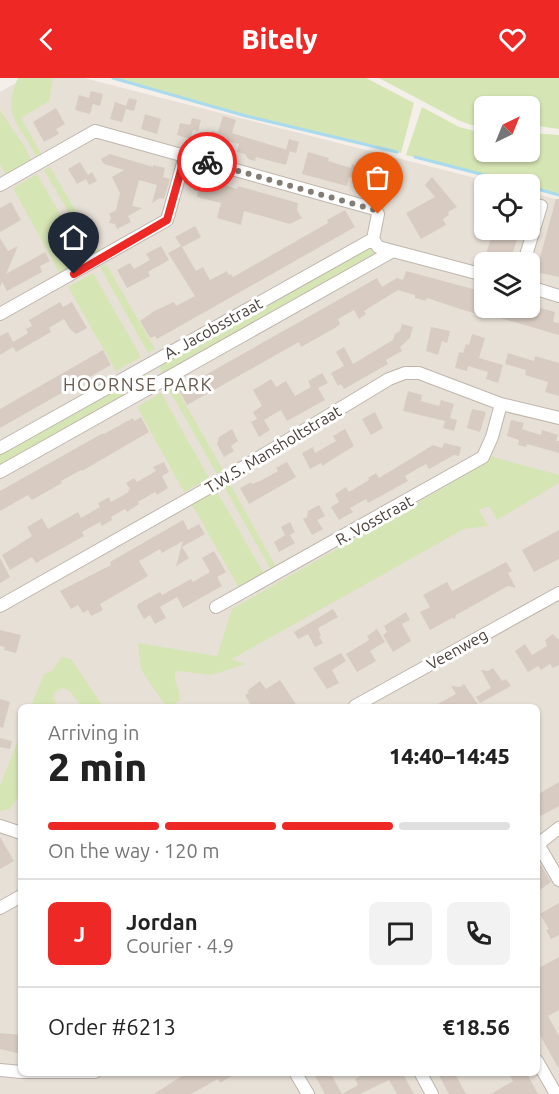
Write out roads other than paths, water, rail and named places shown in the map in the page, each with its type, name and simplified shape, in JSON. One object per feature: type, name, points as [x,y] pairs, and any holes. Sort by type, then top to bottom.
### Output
[{"type":"street","points":[[0,185],[95,131],[375,210],[378,214],[373,239],[378,247],[474,272]]},
{"type":"street","points":[[0,314],[167,220],[185,156]]},
{"type":"street","points":[[527,252],[541,206]]},
{"type":"street","name":"A. Jacobsstraat","points":[[0,448],[373,239]]},
{"type":"street","name":"A. Jacobsstraat","points":[[0,472],[393,251]]},
{"type":"street","points":[[540,290],[559,296]]},
{"type":"street","points":[[150,364],[159,382]]},
{"type":"street","name":"T.W.S. Mansholtstraat","points":[[0,606],[217,483],[389,379],[405,373],[419,373],[501,404],[559,418]]},
{"type":"street","name":"R. Vosstraat","points":[[216,607],[483,458],[492,437],[501,404]]},
{"type":"street","name":"Veenweg","points":[[359,704],[559,593]]},
{"type":"street","points":[[0,826],[18,832]]},
{"type":"street","points":[[540,843],[559,828]]},
{"type":"street","points":[[540,848],[559,880]]},
{"type":"street","points":[[0,908],[18,898]]},
{"type":"street","points":[[540,1065],[556,1094]]},
{"type":"street","points":[[0,1070],[18,1072]]},
{"type":"street","points":[[297,1076],[308,1094]]},
{"type":"street","points":[[422,1076],[432,1094]]},
{"type":"waterway","points":[[113,78],[246,116],[397,152]]},
{"type":"waterway","points":[[415,157],[480,174]]},
{"type":"waterway","points":[[540,190],[559,195]]},
{"type":"district","name":"HOORNSE PARK","points":[[138,384]]}]
